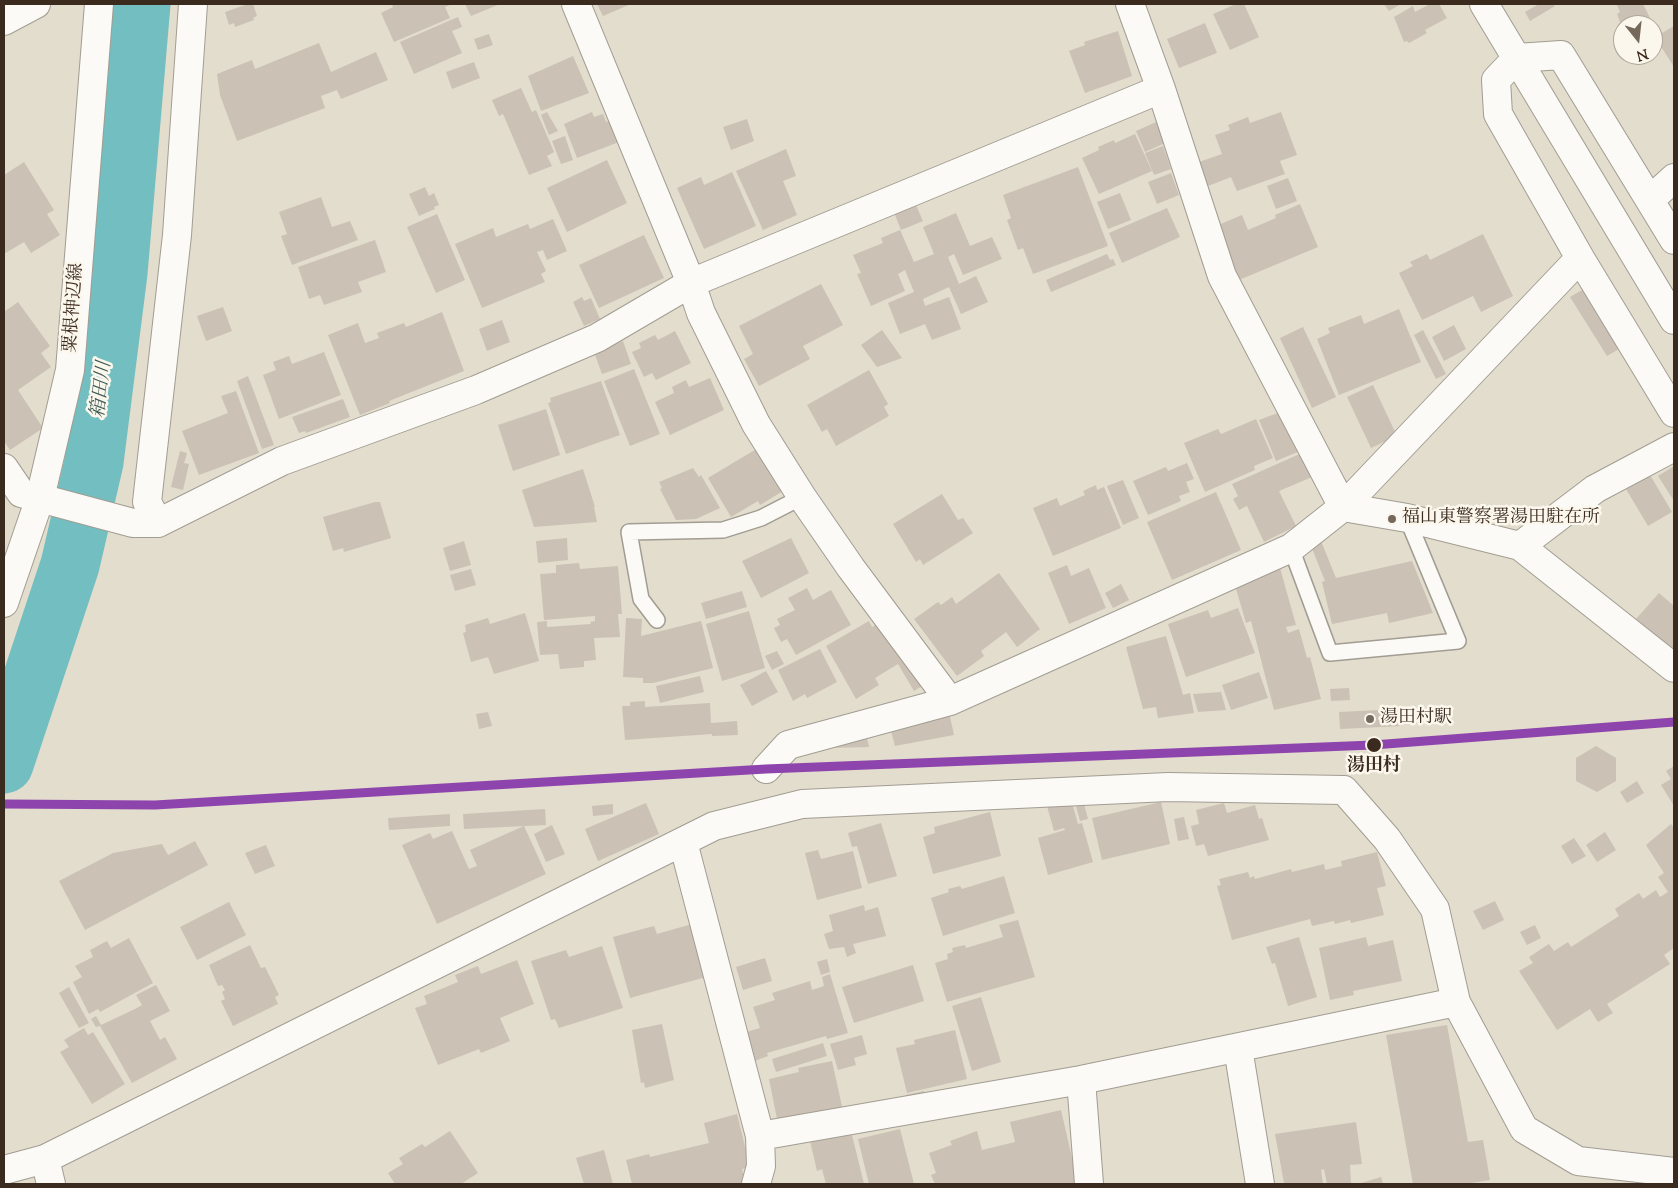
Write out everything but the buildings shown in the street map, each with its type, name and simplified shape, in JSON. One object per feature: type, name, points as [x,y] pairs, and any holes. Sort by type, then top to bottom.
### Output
[{"type":"street","points":[[4,21],[36,4]]},
{"type":"street","name":"粟根神辺線","points":[[4,603],[45,500],[70,370],[99,4]]},
{"type":"street","points":[[145,523],[177,235],[193,4]]},
{"type":"street","points":[[576,4],[691,283],[701,313],[756,424],[802,497],[851,568],[950,701]]},
{"type":"street","points":[[1130,4],[1161,89],[1222,276],[1343,507]]},
{"type":"street","points":[[1484,4],[1674,320]]},
{"type":"street","points":[[1674,240],[1561,55],[1517,58],[1496,80],[1498,114],[1580,258],[1674,413]]},
{"type":"street","points":[[4,468],[21,493],[145,523],[282,461],[476,390],[597,338],[691,283],[1161,89]]},
{"type":"street","points":[[1650,200],[1674,178]]},
{"type":"street","points":[[766,769],[788,745],[950,701],[1291,548],[1343,507],[1580,258]]},
{"type":"street","points":[[1520,546],[1596,489],[1674,447]]},
{"type":"street","points":[[1343,507],[1407,518],[1520,546],[1674,668]]},
{"type":"street","points":[[4,1170],[43,1169],[714,826],[802,804],[1168,787],[1344,790],[1387,839],[1435,909],[1456,1002],[1524,1129],[1578,1161],[1674,1172]]},
{"type":"street","points":[[683,842],[760,1136],[760,1166],[756,1184]]},
{"type":"street","points":[[760,1136],[1081,1080],[1456,1002]]},
{"type":"street","points":[[1238,1048],[1260,1184]]},
{"type":"street","points":[[1081,1080],[1089,1184]]},
{"type":"lane","points":[[657,620],[641,599],[629,532],[723,530],[761,518],[802,497]]},
{"type":"lane","points":[[1291,548],[1330,653],[1458,641],[1407,518]]},
{"type":"waterway","name":"箱田川","points":[[4,764],[70,565],[94,462],[118,273],[141,4]]},
{"type":"transit line","points":[[4,804],[155,805],[766,769],[1373,745],[1674,722]]},
{"type":"place","name":"福山東警察署湯田駐在所","points":[[1392,519]]},
{"type":"place","name":"湯田村駅","points":[[1370,719]]},
{"type":"place","name":"湯田村","points":[[1374,745]]}]
